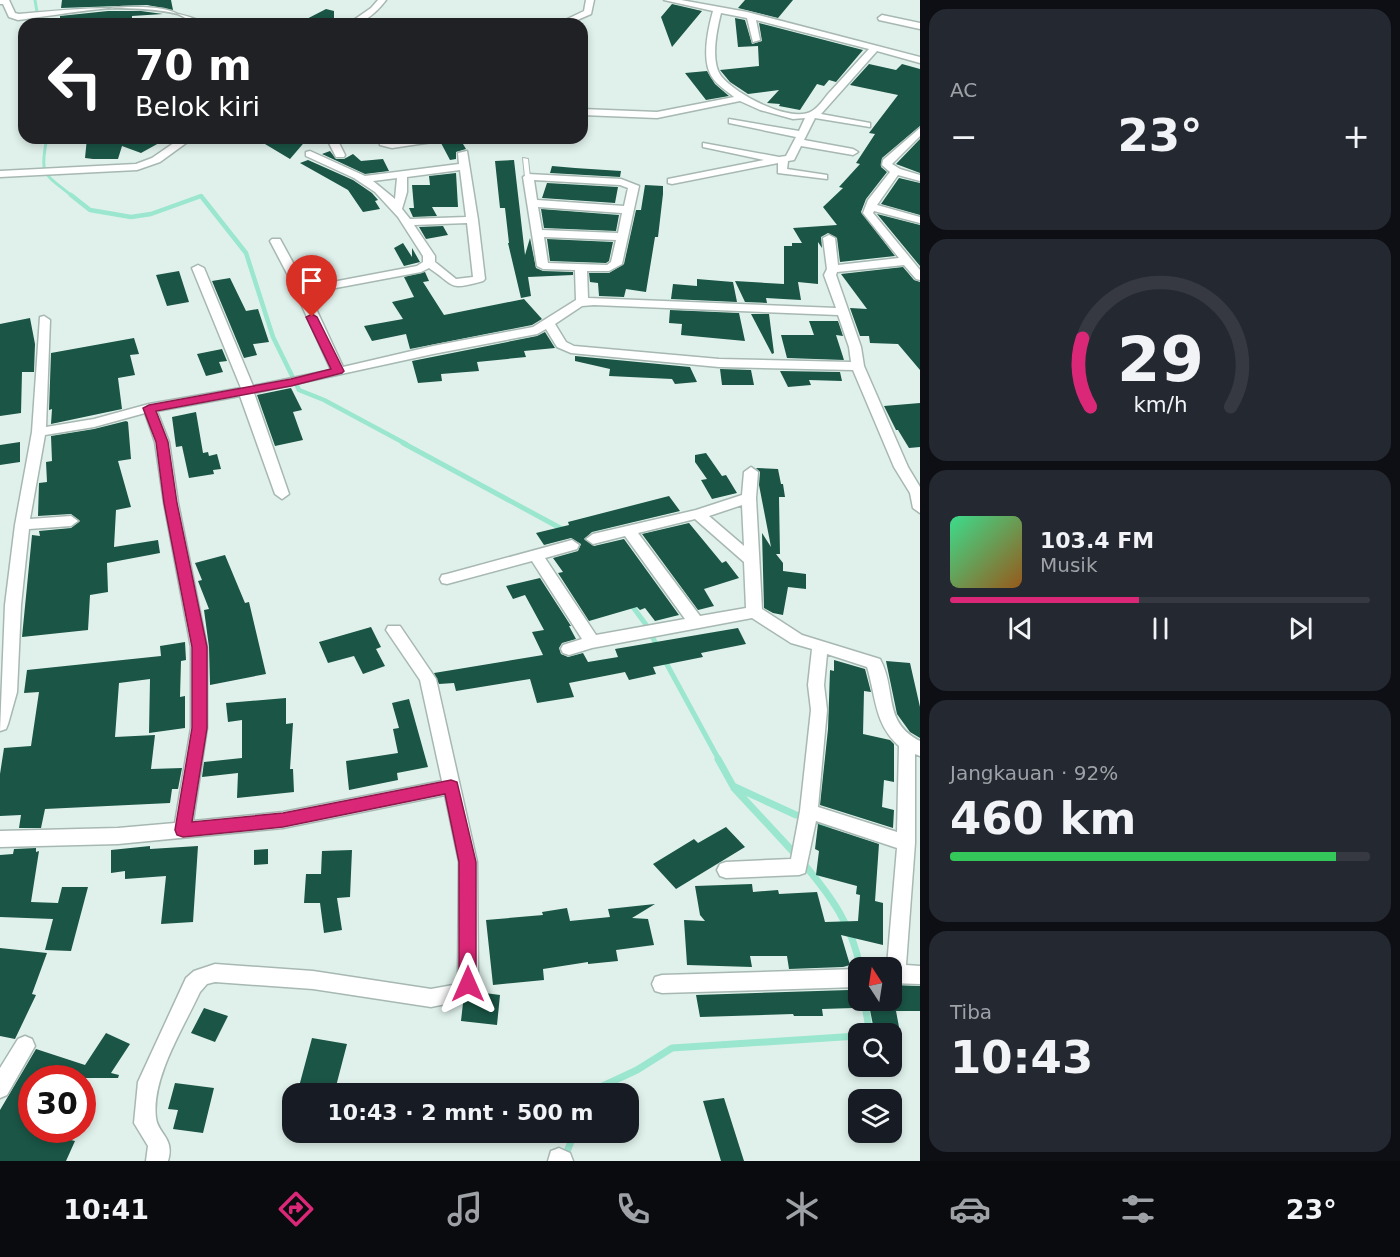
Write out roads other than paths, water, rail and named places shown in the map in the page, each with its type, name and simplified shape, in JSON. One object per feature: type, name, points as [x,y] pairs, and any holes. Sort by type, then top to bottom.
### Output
[{"type":"street","points":[[361,18],[374,10],[382,0]]},
{"type":"street","points":[[574,18],[588,12],[590,0]]},
{"type":"street","points":[[668,0],[751,16],[920,60]]},
{"type":"street","points":[[0,2],[6,2],[12,15],[18,17],[171,4],[175,13],[188,18]]},
{"type":"street","points":[[718,9],[712,30],[712,59],[716,76],[741,98],[763,108],[796,117],[812,115],[867,125]]},
{"type":"street","points":[[751,16],[756,40]]},
{"type":"street","points":[[882,18],[920,27]]},
{"type":"street","points":[[672,181],[790,158],[812,115],[874,49]]},
{"type":"street","points":[[588,112],[657,115],[741,98]]},
{"type":"street","points":[[732,121],[853,152]]},
{"type":"street","points":[[920,131],[888,160],[887,165],[896,171],[920,178]]},
{"type":"street","points":[[0,174],[136,167],[156,160],[179,144]]},
{"type":"street","points":[[334,144],[340,155]]},
{"type":"street","points":[[707,145],[783,161]]},
{"type":"street","points":[[429,263],[437,267],[447,281],[453,283],[467,283],[479,279],[463,153]]},
{"type":"street","points":[[310,154],[364,179],[378,189],[406,222],[429,256],[429,263]]},
{"type":"street","points":[[783,161],[782,171],[824,177]]},
{"type":"street","points":[[364,179],[465,166]]},
{"type":"street","points":[[896,171],[870,206],[870,218],[920,277]]},
{"type":"street","points":[[397,209],[402,192],[402,174]]},
{"type":"street","points":[[528,177],[632,184],[635,189],[614,266],[604,268],[543,266],[528,177]]},
{"type":"street","points":[[534,203],[629,210]]},
{"type":"street","points":[[870,206],[920,220]]},
{"type":"street","points":[[406,222],[473,220]]},
{"type":"street","points":[[538,233],[623,237]]},
{"type":"street","points":[[829,238],[833,269],[830,275],[855,347],[858,366],[901,467],[917,493],[920,508]]},
{"type":"street","points":[[276,241],[298,283],[307,291]]},
{"type":"street","points":[[833,269],[907,261]]},
{"type":"street","points":[[338,371],[303,295],[307,291],[421,269],[429,263]]},
{"type":"street","points":[[581,267],[582,303]]},
{"type":"street","points":[[198,268],[247,391],[282,494]]},
{"type":"street","points":[[39,432],[94,423],[149,408],[247,391],[521,334],[549,324],[582,303],[627,302],[842,312]]},
{"type":"street","points":[[0,724],[9,692],[13,605],[22,525],[39,432],[44,320]]},
{"type":"street","points":[[549,324],[561,344],[580,350],[719,363],[858,366]]},
{"type":"street","points":[[149,408],[162,442],[171,503],[200,647],[199,728],[183,830]]},
{"type":"street","points":[[751,472],[750,559],[754,612]]},
{"type":"street","points":[[593,539],[698,514],[749,498]]},
{"type":"street","points":[[698,514],[750,559]]},
{"type":"street","points":[[22,525],[71,521]]},
{"type":"street","points":[[628,530],[697,624]]},
{"type":"street","points":[[447,579],[572,545]]},
{"type":"street","points":[[536,554],[592,642]]},
{"type":"street","points":[[569,649],[592,642],[754,612],[797,639],[874,663],[881,689],[884,714],[890,729],[914,746],[895,957]]},
{"type":"street","points":[[157,1161],[161,1151],[159,1141],[145,1123],[148,1082],[193,985],[201,976],[215,973],[313,980],[431,998],[458,993],[468,984],[468,862],[428,679],[394,630]]},
{"type":"street","points":[[726,870],[800,859],[808,815],[819,710],[816,685],[820,647]]},
{"type":"street","points":[[0,839],[117,836],[283,820],[451,786]]},
{"type":"street","points":[[808,815],[905,850]]},
{"type":"street","points":[[902,974],[920,975]]},
{"type":"street","points":[[662,984],[848,979]]},
{"type":"street","points":[[0,1088],[25,1046]]},
{"type":"lane","points":[[525,159],[528,177]]},
{"type":"waterway","points":[[35,0],[38,18]]},
{"type":"waterway","points":[[46,144],[44,160],[46,173],[72,196]]},
{"type":"waterway","points":[[71,195],[90,210],[131,217],[151,214],[201,196],[246,253],[273,337],[299,390],[324,400],[406,444]]},
{"type":"waterway","points":[[403,443],[564,530]]},
{"type":"waterway","points":[[630,603],[647,626],[658,648]]},
{"type":"waterway","points":[[664,659],[719,760]]},
{"type":"waterway","points":[[718,759],[733,786],[796,815],[830,825]]},
{"type":"waterway","points":[[734,788],[797,856]]},
{"type":"waterway","points":[[803,863],[839,912],[852,938],[858,957]]},
{"type":"waterway","points":[[866,1011],[868,1023]]},
{"type":"waterway","points":[[609,1083],[637,1070],[672,1048],[848,1037]]},
{"type":"waterway","points":[[563,1161],[570,1143]]}]
